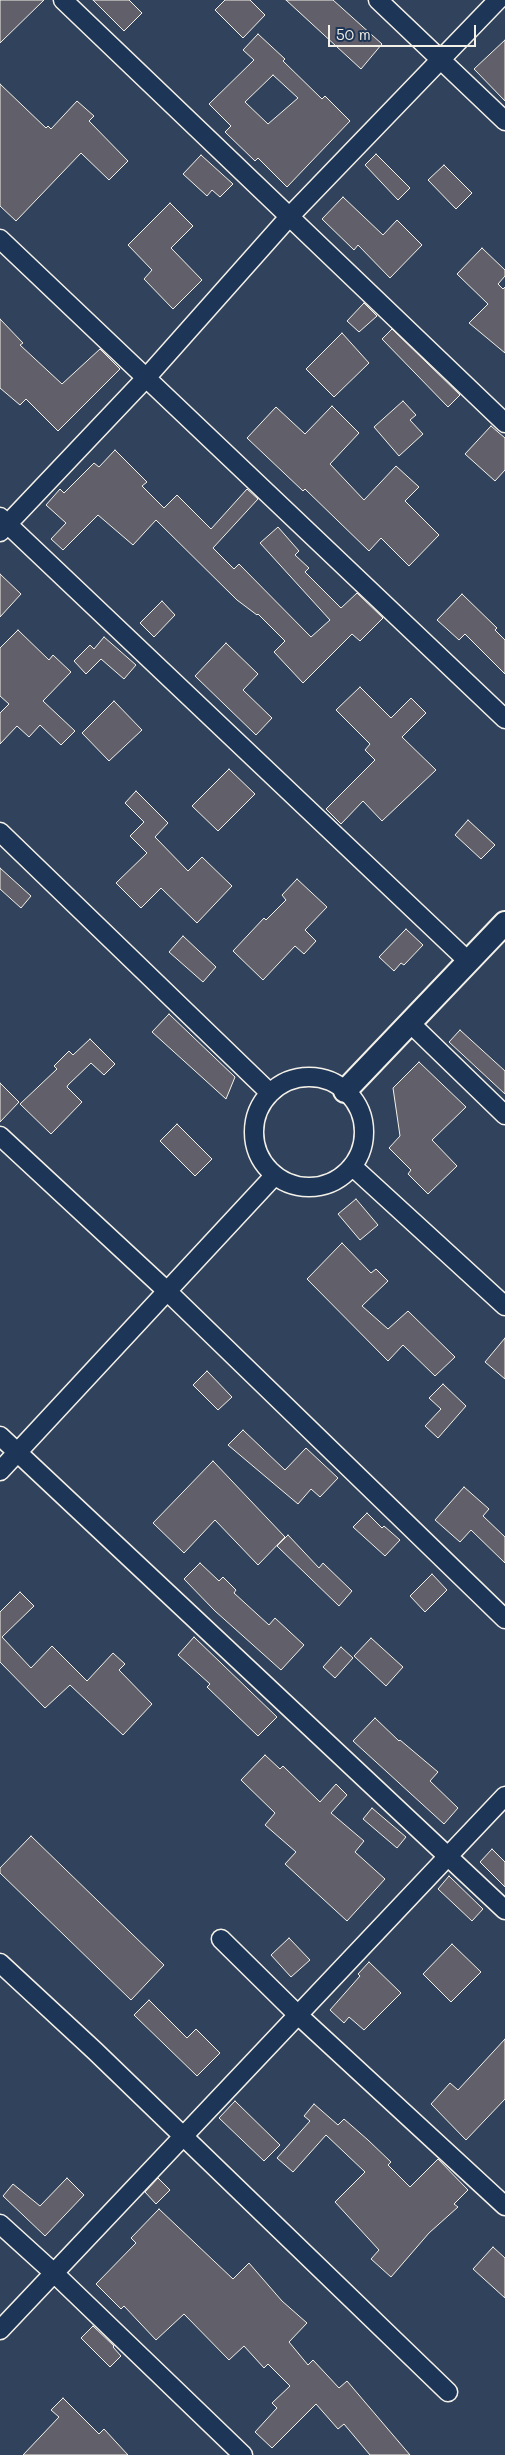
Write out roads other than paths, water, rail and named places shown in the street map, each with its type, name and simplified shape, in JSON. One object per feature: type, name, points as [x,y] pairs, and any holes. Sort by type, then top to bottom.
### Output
[{"type":"street","points":[[63,0],[505,423]]},
{"type":"street","points":[[378,0],[505,121]]},
{"type":"street","points":[[469,962],[2,524],[146,378],[289,217],[498,0]]},
{"type":"street","points":[[0,238],[505,719]]},
{"type":"street","points":[[0,832],[270,1093]]},
{"type":"street","points":[[345,1090],[505,923]]},
{"type":"street","points":[[409,1022],[505,1115]]},
{"type":"street","points":[[307,1077],[321,1078],[345,1090],[358,1107],[364,1127],[360,1154],[352,1166],[334,1181],[310,1187],[298,1185],[276,1175],[259,1154],[254,1128],[262,1103],[270,1093],[293,1079],[307,1077]]},
{"type":"street","points":[[0,1136],[167,1291],[505,1619]]},
{"type":"street","points":[[352,1166],[505,1306]]},
{"type":"street","points":[[0,1471],[276,1175]]},
{"type":"street","points":[[0,1436],[505,1910]]},
{"type":"street","points":[[0,2330],[505,1796]]},
{"type":"street","points":[[221,1939],[298,2015],[505,2206]]},
{"type":"street","points":[[0,1963],[95,2051],[448,2392]]},
{"type":"street","points":[[0,2224],[54,2273],[244,2455]]}]
